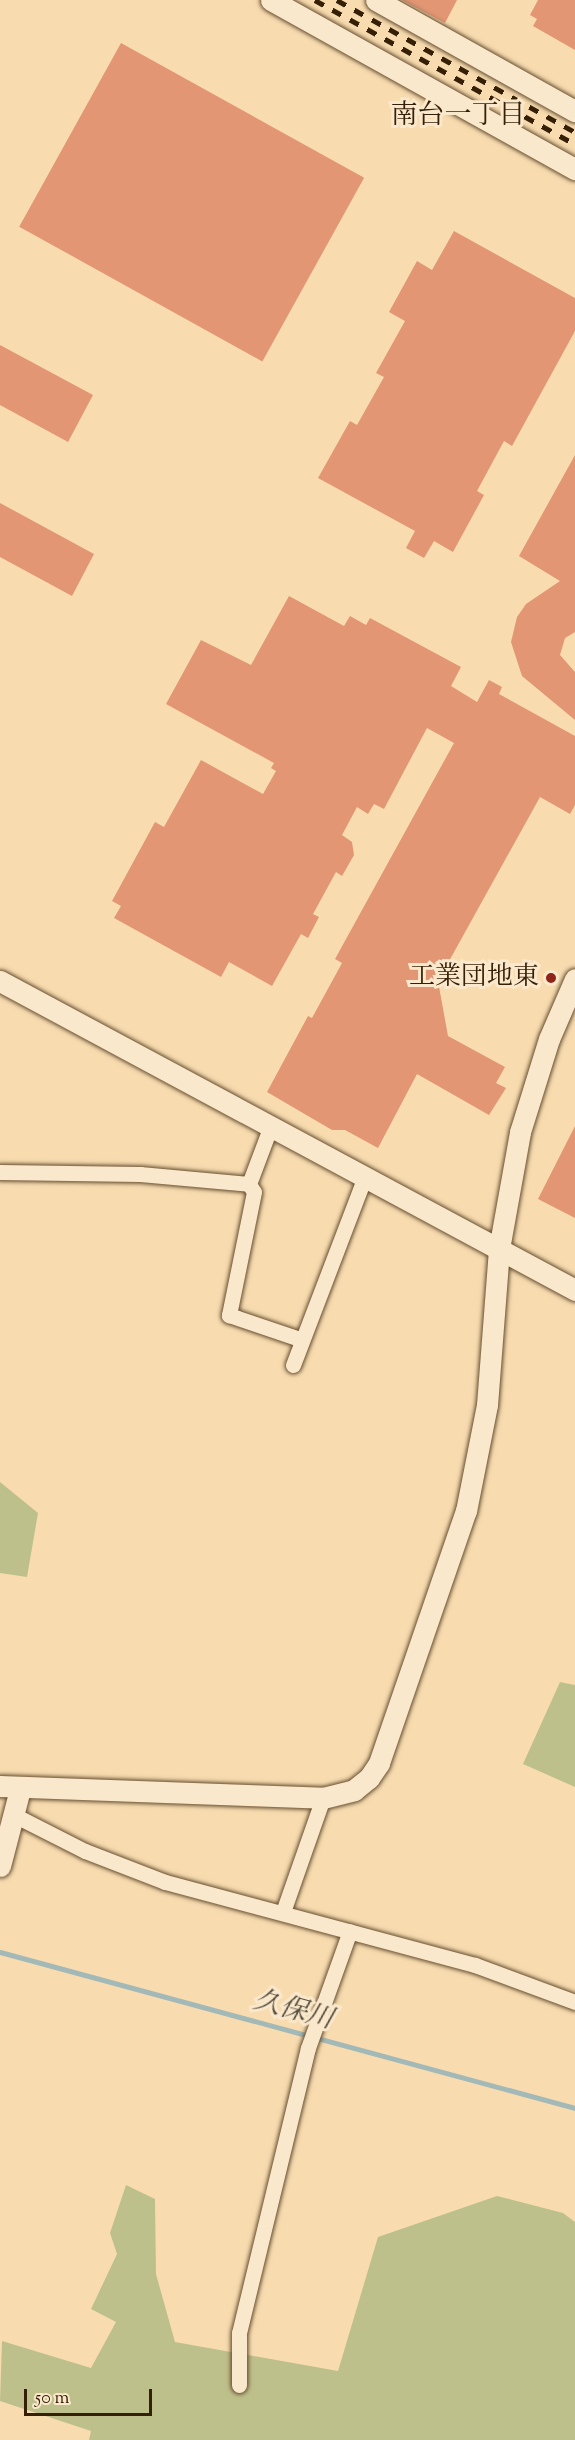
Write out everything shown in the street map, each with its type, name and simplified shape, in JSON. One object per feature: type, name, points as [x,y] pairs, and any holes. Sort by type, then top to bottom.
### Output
[{"type":"street","points":[[271,0],[575,169]]},
{"type":"street","points":[[375,0],[575,111]]},
{"type":"street","points":[[0,1866],[12,1814],[10,1788],[323,1797],[354,1790],[379,1763],[466,1511],[486,1405],[499,1249],[529,1096],[575,979]]},
{"type":"street","points":[[0,981],[575,1290]]},
{"type":"street","points":[[249,1184],[270,1128]]},
{"type":"street","points":[[0,1172],[140,1174],[249,1184]]},
{"type":"street","points":[[294,1365],[300,1339],[365,1176]]},
{"type":"street","points":[[249,1184],[254,1192],[229,1315],[300,1339]]},
{"type":"street","points":[[283,1912],[323,1797]]},
{"type":"street","points":[[12,1814],[85,1851],[165,1882],[474,1965],[575,2002]]},
{"type":"street","points":[[239,2385],[239,2333],[308,2048],[350,1931]]},
{"type":"green space","points":[[0,1482],[38,1513],[27,1577],[0,1573]]},
{"type":"green space","points":[[560,1682],[575,1685],[575,1787],[523,1764]]},
{"type":"green space","points":[[126,2185],[155,2199],[156,2274],[175,2342],[338,2371],[378,2237],[497,2196],[563,2213],[575,2222],[575,2440],[89,2440],[91,2431],[0,2401],[2,2341],[91,2368],[116,2322],[91,2309],[117,2254],[110,2233]]},
{"type":"building","points":[[402,0],[457,0],[445,23]]},
{"type":"building","points":[[538,0],[575,0],[575,50],[533,26],[537,19],[530,15]]},
{"type":"building","points":[[121,43],[364,178],[262,361],[19,227]]},
{"type":"building","points":[[454,231],[575,298],[575,331],[512,446],[504,441],[477,491],[484,495],[453,552],[434,541],[424,558],[406,548],[415,531],[318,478],[350,421],[357,425],[384,377],[376,373],[405,321],[389,312],[417,261],[432,270]]},
{"type":"building","points":[[0,345],[93,395],[68,442],[0,405]]},
{"type":"building","points":[[575,455],[575,632],[565,638],[560,655],[575,672],[575,720],[522,676],[511,642],[517,617],[526,604],[560,581],[519,556]]},
{"type":"building","points":[[0,503],[94,554],[72,596],[0,557]]},
{"type":"building","points":[[289,596],[344,626],[350,616],[366,625],[370,618],[461,667],[451,686],[477,702],[489,680],[502,687],[499,694],[575,736],[575,805],[570,814],[540,797],[438,981],[448,1036],[505,1067],[496,1083],[506,1088],[489,1115],[417,1074],[378,1148],[345,1130],[332,1130],[267,1092],[308,1016],[312,1018],[342,963],[335,959],[454,743],[427,728],[384,809],[374,804],[368,814],[357,807],[342,835],[352,842],[354,855],[342,876],[336,872],[313,914],[319,917],[308,938],[301,934],[272,986],[229,962],[221,977],[114,918],[121,906],[112,901],[155,822],[164,827],[201,760],[263,794],[276,771],[271,768],[274,763],[166,704],[201,640],[251,665]]},
{"type":"building","points":[[575,1126],[575,1218],[538,1199]]},
{"type":"waterway","name":"久保川","points":[[0,1952],[575,2108]]},
{"type":"railway","points":[[315,0],[575,144]]},
{"type":"railway","points":[[337,0],[575,132]]},
{"type":"place","name":"工業団地東","points":[[551,978]]},
{"type":"district","name":"南台一丁目","points":[[458,117]]}]
